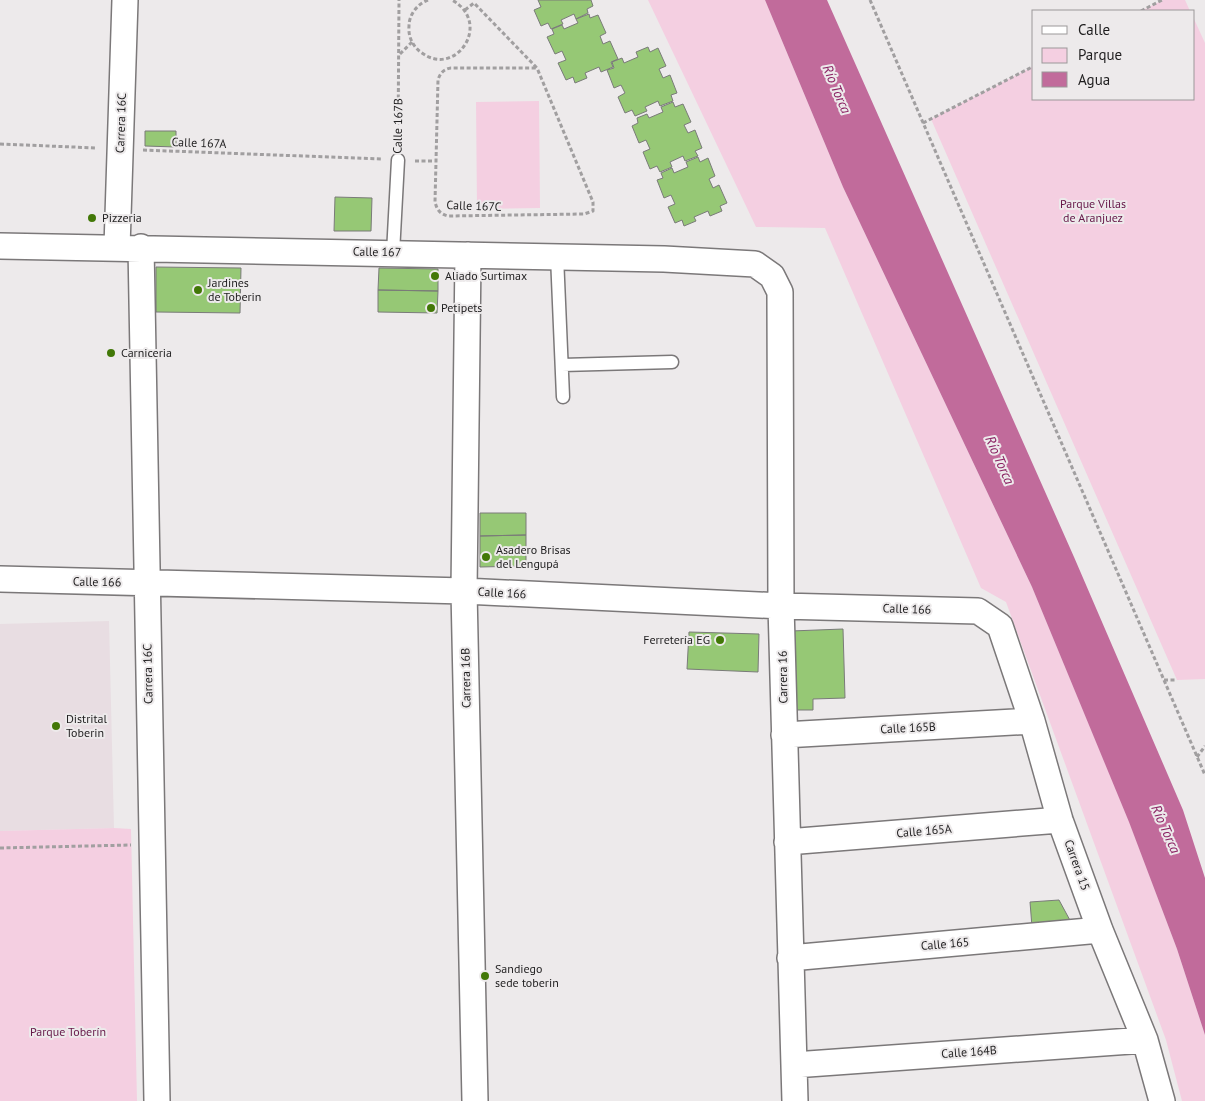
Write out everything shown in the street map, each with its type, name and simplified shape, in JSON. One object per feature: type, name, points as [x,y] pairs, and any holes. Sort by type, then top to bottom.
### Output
[{"type":"street","name":"Carrera 16C","points":[[125,0],[120,148],[129,247],[146,583],[157,1101]]},
{"type":"street","name":"Calle 167","points":[[0,246],[557,256],[755,264]]},
{"type":"street","name":"Carrera 16B","points":[[468,254],[464,591],[475,1101]]},
{"type":"street","name":"Carrera 16","points":[[755,264],[772,276],[780,292],[781,606],[794,1101]]},
{"type":"street","name":"Calle 166","points":[[0,579],[464,591],[781,606],[978,611],[1000,626]]},
{"type":"street","name":"Carrera 15","points":[[1000,626],[1032,721],[1060,820],[1100,930],[1145,1040],[1162,1101]]},
{"type":"street","name":"Calle 165B","points":[[784,735],[1032,721]]},
{"type":"street","name":"Calle 165A","points":[[787,842],[1060,820]]},
{"type":"street","name":"Calle 165","points":[[790,958],[1100,930]]},
{"type":"street","name":"Calle 164B","points":[[794,1065],[1145,1040]]},
{"type":"lane","name":"Calle 167B","points":[[393,253],[398,160]]},
{"type":"lane","points":[[557,256],[563,397]]},
{"type":"lane","points":[[562,365],[672,362]]},
{"type":"path","name":"Calle 167B","points":[[398,160],[399,0]]},
{"type":"path","points":[[428,0],[416,8],[411,15],[409,33],[412,42],[418,50],[433,58],[443,59],[452,57],[460,52],[470,36],[469,18],[465,10],[452,0]]},
{"type":"path","points":[[870,0],[1205,775]]},
{"type":"path","points":[[1143,10],[1162,0]]},
{"type":"path","name":"Calle 167C","points":[[465,10],[475,2],[537,68],[593,202],[593,211],[584,214],[448,216],[440,213],[435,202],[438,80],[441,73],[448,68],[537,68]]},
{"type":"path","points":[[399,54],[412,42]]},
{"type":"path","points":[[923,123],[1032,67]]},
{"type":"path","name":"Calle 167A","points":[[0,144],[398,160]]},
{"type":"path","points":[[1164,680],[1177,680]]},
{"type":"path","points":[[1197,757],[1205,746]]},
{"type":"path","points":[[0,848],[136,844]]},
{"type":"shaded area","name":"Distrital Toberin","points":[[109,621],[114,828],[0,831],[0,624]]},
{"type":"green space","points":[[648,0],[765,0],[843,187],[1032,587],[1129,821],[1177,949],[1205,1035],[1205,1101],[1182,1101],[1166,1040],[1006,602],[981,588],[825,228],[756,227]]},
{"type":"green space","points":[[1163,0],[1185,0],[1190,10],[1143,10]]},
{"type":"green space","name":"Parque Villas de Aranjuez","points":[[1195,21],[1205,43],[1205,679],[1177,680],[931,119],[1032,67],[1032,100],[1195,100]]},
{"type":"green space","points":[[539,101],[540,208],[477,209],[476,102]]},
{"type":"green space","name":"Parque Toberín","points":[[131,829],[137,1101],[0,1101],[0,831]]},
{"type":"water","name":"Río Torca","points":[[765,0],[827,0],[1074,557],[1183,810],[1205,878],[1205,1035],[1177,949],[1129,822],[1032,587],[843,187]]},
{"type":"building","points":[[538,0],[591,0],[593,6],[587,9],[588,13],[576,19],[574,14],[561,20],[563,24],[551,29],[548,23],[541,26],[534,10],[541,7]]},
{"type":"building","points":[[589,14],[590,18],[598,15],[606,33],[600,36],[603,44],[610,41],[618,59],[611,62],[613,67],[601,72],[599,67],[585,73],[587,78],[575,83],[573,77],[566,80],[558,63],[566,60],[562,51],[555,54],[547,37],[554,34],[552,29],[562,25],[564,29],[578,23],[576,19]]},
{"type":"building","points":[[648,47],[650,52],[658,48],[666,66],[659,69],[663,78],[670,75],[677,93],[671,95],[673,101],[660,106],[658,101],[645,107],[647,111],[635,116],[632,110],[625,113],[618,97],[625,93],[621,85],[614,88],[607,70],[614,68],[612,62],[622,58],[624,63],[638,57],[636,52]]},
{"type":"building","points":[[673,102],[675,107],[683,104],[691,122],[684,125],[688,133],[695,130],[702,148],[695,151],[698,156],[685,161],[683,156],[670,162],[672,167],[660,172],[657,166],[650,169],[643,152],[650,149],[646,140],[639,143],[632,126],[638,123],[637,118],[647,114],[649,118],[663,112],[661,107]]},
{"type":"building","points":[[145,131],[176,131],[176,147],[145,146]]},
{"type":"building","points":[[698,157],[700,162],[708,158],[715,176],[709,179],[713,188],[719,185],[727,203],[720,206],[722,211],[710,216],[708,211],[694,217],[696,221],[684,226],[682,220],[675,223],[668,207],[675,204],[671,195],[664,198],[657,180],[663,178],[661,173],[672,168],[674,173],[688,167],[686,162]]},
{"type":"building","points":[[335,197],[372,198],[371,231],[334,231]]},
{"type":"building","name":"Jardines de Toberin","points":[[156,267],[241,268],[240,313],[156,312]]},
{"type":"building","points":[[379,268],[438,269],[438,291],[378,290]]},
{"type":"building","points":[[378,290],[438,291],[437,313],[378,312]]},
{"type":"building","points":[[480,513],[526,513],[526,535],[480,536]]},
{"type":"building","points":[[526,535],[526,566],[480,567],[480,536]]},
{"type":"building","points":[[843,629],[845,698],[813,699],[813,710],[793,710],[791,631]]},
{"type":"building","points":[[689,632],[759,634],[758,672],[687,669]]},
{"type":"building","points":[[1059,900],[1072,924],[1032,927],[1030,902]]},
{"type":"place","name":"Pizzeria","points":[[92,218]]},
{"type":"place","name":"Aliado Surtimax","points":[[435,276]]},
{"type":"place","name":"Jardines de Toberin","points":[[198,290]]},
{"type":"place","name":"Petipets","points":[[431,308]]},
{"type":"place","name":"Carniceria","points":[[111,353]]},
{"type":"place","name":"Asadero Brisas del Lengupá","points":[[486,557]]},
{"type":"place","name":"Ferretería EG","points":[[720,640]]},
{"type":"place","name":"Distrital Toberin","points":[[56,726]]},
{"type":"place","name":"Sandiego sede toberin","points":[[485,976]]}]
